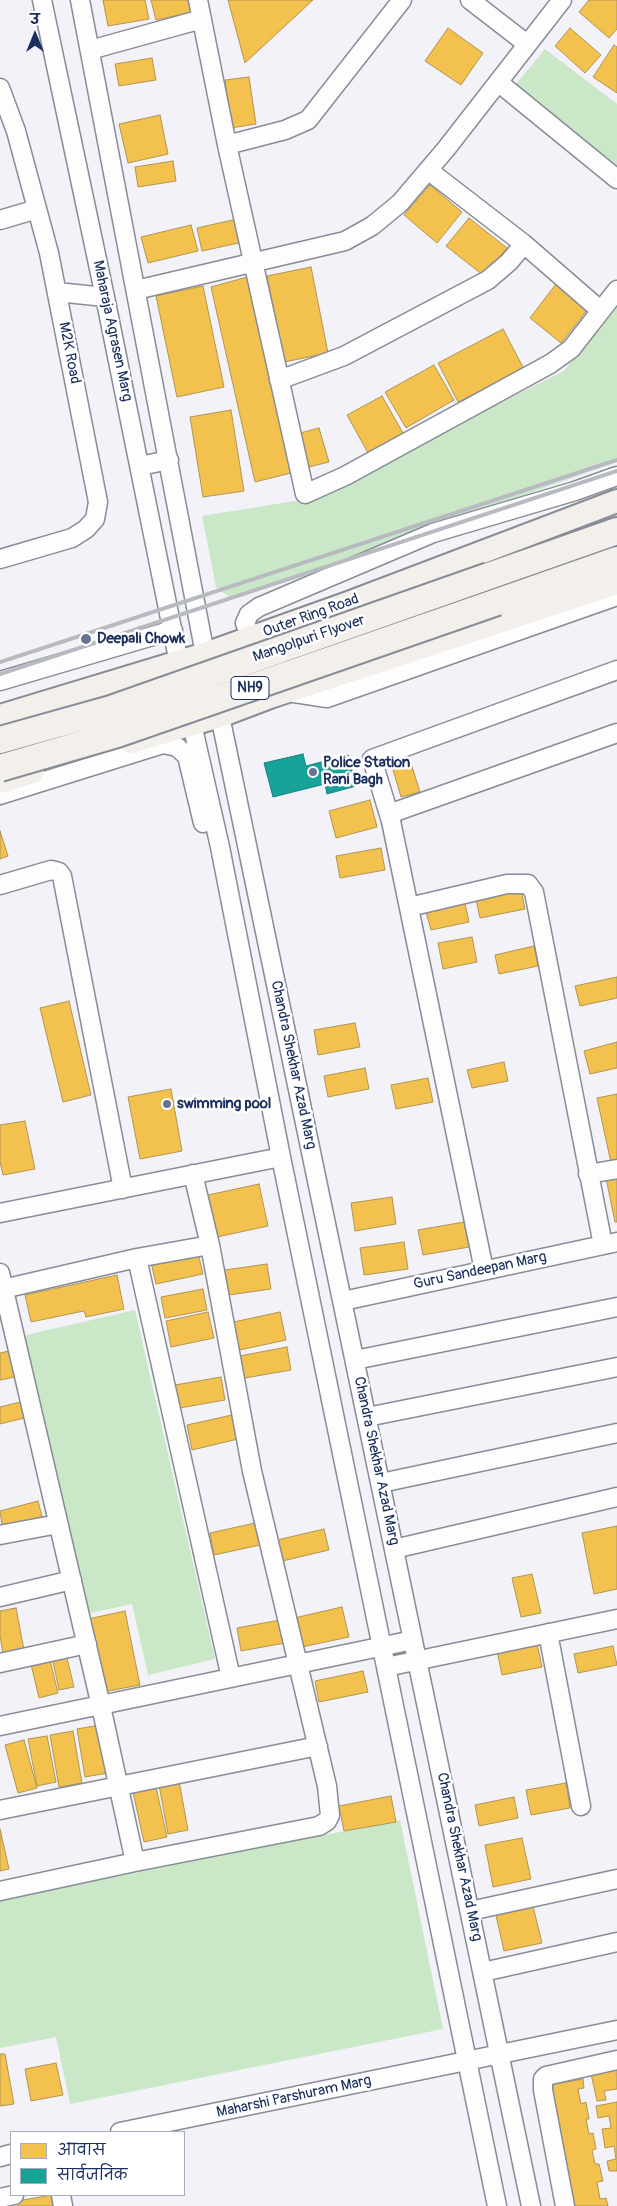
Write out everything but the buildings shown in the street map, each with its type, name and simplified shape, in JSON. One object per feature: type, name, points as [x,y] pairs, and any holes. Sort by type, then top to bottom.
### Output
[{"type":"highway","name":"Mangolpuri Flyover","points":[[0,740],[111,709],[617,532]]},
{"type":"highway","name":"Mangolpuri Flyover","points":[[0,768],[117,734],[617,560]]},
{"type":"main road","name":"Outer Ring Road","points":[[0,716],[179,663],[251,638],[617,501]]},
{"type":"main road","points":[[0,782],[220,716],[617,583]]},
{"type":"main road","points":[[348,603],[364,610],[375,624],[378,637],[377,652],[369,665]]},
{"type":"street","name":"Maharaja Agrasen Marg","points":[[42,0],[140,466],[179,663]]},
{"type":"street","name":"Maharaja Agrasen Marg","points":[[80,0],[205,654]]},
{"type":"street","points":[[198,0],[227,145],[305,494],[345,476],[550,364],[571,349],[617,290]]},
{"type":"street","points":[[227,145],[285,130],[308,120],[402,0]]},
{"type":"street","points":[[470,0],[527,44]]},
{"type":"street","points":[[136,290],[346,241],[372,226],[400,203],[428,170],[562,0]]},
{"type":"street","points":[[90,50],[202,19]]},
{"type":"street","points":[[498,82],[617,179]]},
{"type":"street","name":"M2K Road","points":[[0,88],[16,131],[57,292],[98,502],[95,518],[86,529],[72,538],[0,559]]},
{"type":"street","points":[[428,170],[524,244],[600,310]]},
{"type":"street","points":[[0,220],[37,209]]},
{"type":"street","points":[[279,380],[344,356],[488,280],[509,262],[524,244]]},
{"type":"street","points":[[57,292],[105,297]]},
{"type":"street","points":[[140,466],[169,460]]},
{"type":"street","points":[[251,638],[245,623],[249,614],[259,607],[433,533],[575,491],[617,476]]},
{"type":"street","points":[[288,692],[327,698],[617,596]]},
{"type":"street","points":[[0,681],[173,630]]},
{"type":"street","points":[[484,1270],[389,814],[372,758],[617,670]]},
{"type":"street","name":"Chandra Shekhar Azad Marg","points":[[220,716],[532,2206]]},
{"type":"street","name":"Chandra Shekhar Azad Marg","points":[[192,724],[225,870],[281,1156],[497,2206]]},
{"type":"street","points":[[389,814],[617,733]]},
{"type":"street","points":[[0,795],[163,744],[177,747],[187,756],[211,854],[225,870]]},
{"type":"street","points":[[219,842],[246,839]]},
{"type":"street","points":[[0,885],[51,870],[59,872],[62,876],[123,1189]]},
{"type":"street","points":[[408,906],[507,884],[528,884],[534,892],[588,1174],[610,1243]]},
{"type":"street","points":[[1,1211],[123,1189],[281,1156]]},
{"type":"street","points":[[588,1174],[617,1169]]},
{"type":"street","points":[[0,1891],[319,1826],[327,1821],[331,1808],[252,1471],[210,1245],[193,1174]]},
{"type":"street","name":"Guru Sandeepan Marg","points":[[343,1301],[610,1243]]},
{"type":"street","points":[[135,1862],[72,1580],[7,1337],[1,1282],[210,1245]]},
{"type":"street","points":[[137,1258],[231,1678]]},
{"type":"street","points":[[355,1360],[617,1307]]},
{"type":"street","points":[[367,1417],[617,1367]]},
{"type":"street","points":[[381,1483],[617,1433]]},
{"type":"street","points":[[394,1549],[617,1496]]},
{"type":"street","points":[[0,1535],[58,1524]]},
{"type":"street","points":[[0,1597],[72,1580]]},
{"type":"street","points":[[386,1667],[617,1619]]},
{"type":"street","points":[[548,1633],[581,1806]]},
{"type":"street","points":[[0,1726],[414,1640]]},
{"type":"street","points":[[0,1664],[87,1644]]},
{"type":"street","points":[[0,1810],[318,1746]]},
{"type":"street","points":[[470,1911],[617,1879]]},
{"type":"street","points":[[483,1972],[617,1942]]},
{"type":"street","points":[[500,2054],[617,2030]]},
{"type":"street","name":"Maharshi Parshuram Marg","points":[[125,2131],[500,2054]]},
{"type":"street","points":[[565,2206],[541,2083],[543,2079],[617,2060]]},
{"type":"green space","points":[[545,49],[617,104],[617,166],[516,84]]},
{"type":"green space","points":[[617,304],[617,462],[232,599],[216,587],[202,516],[307,499],[564,371]]},
{"type":"green space","points":[[135,1310],[215,1659],[148,1675],[132,1604],[86,1614],[22,1336]]},
{"type":"green space","points":[[400,1820],[443,2029],[70,2104],[56,2037],[0,2048],[0,1900]]},
{"type":"railway","points":[[0,662],[617,460]]},
{"type":"railway","points":[[0,674],[617,471]]},
{"type":"place","name":"Deepali Chowk","points":[[86,639]]},
{"type":"place","name":"Police Station Rani Bagh","points":[[313,772]]},
{"type":"place","name":"swimming pool","points":[[167,1104]]}]
